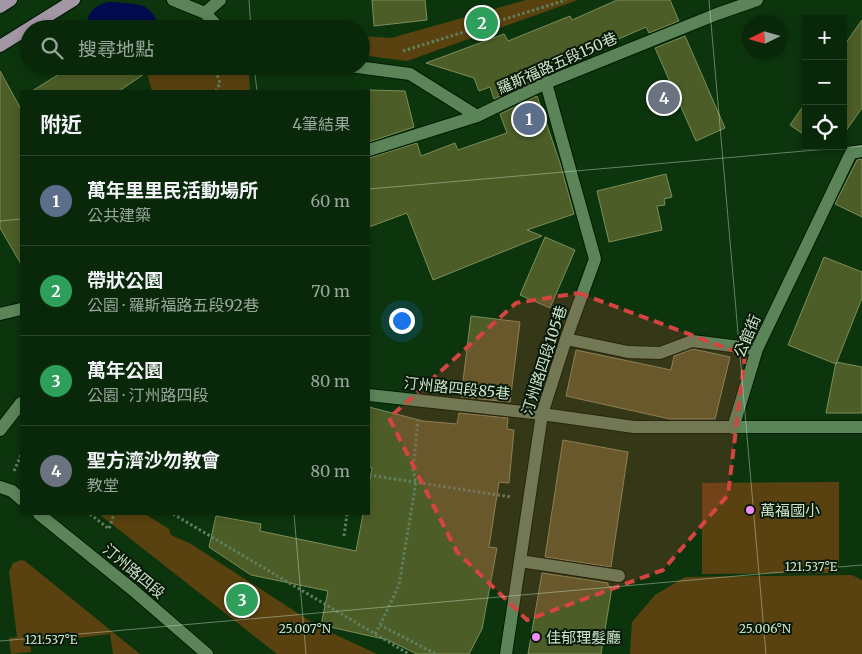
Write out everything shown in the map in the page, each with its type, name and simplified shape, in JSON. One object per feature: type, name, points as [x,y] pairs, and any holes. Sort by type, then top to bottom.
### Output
[{"type":"main road","points":[[0,7],[11,0]]},
{"type":"main road","points":[[42,20],[74,0]]},
{"type":"main road","points":[[0,46],[20,34]]},
{"type":"street","points":[[173,0],[205,13],[212,20]]},
{"type":"street","points":[[205,13],[220,0]]},
{"type":"street","name":"羅斯福路五段150巷","points":[[370,150],[478,116],[546,83],[717,14],[757,0]]},
{"type":"street","points":[[370,69],[410,74],[478,116]]},
{"type":"street","name":"汀州路四段105巷","points":[[506,654],[542,414],[566,339],[595,259],[546,83]]},
{"type":"street","name":"公館街","points":[[733,428],[757,349],[851,153],[862,151]]},
{"type":"street","points":[[0,314],[20,309]]},
{"type":"street","points":[[566,339],[628,352],[660,352],[692,341],[757,349]]},
{"type":"street","name":"汀州路四段85巷","points":[[370,395],[420,399],[634,427],[733,428]]},
{"type":"street","points":[[0,430],[20,404]]},
{"type":"street","points":[[733,428],[862,427]]},
{"type":"street","points":[[0,487],[12,491],[20,498]]},
{"type":"street","name":"汀州路四段","points":[[40,515],[133,590],[207,654]]},
{"type":"street","points":[[520,561],[619,576]]},
{"type":"path","points":[[387,71],[402,52],[566,0]]},
{"type":"path","points":[[216,90],[220,83],[217,75]]},
{"type":"path","points":[[375,634],[399,585],[416,482],[413,470],[420,399]]},
{"type":"path","points":[[370,475],[528,500]]},
{"type":"path","points":[[91,515],[109,529],[114,515]]},
{"type":"path","points":[[175,515],[409,654]]},
{"type":"path","points":[[344,536],[347,515]]},
{"type":"path","points":[[380,625],[436,654]]},
{"type":"highlighted area","points":[[579,293],[745,355],[728,495],[663,570],[527,620],[457,552],[389,418],[516,303]]},
{"type":"shaded area","points":[[526,0],[578,0],[407,61],[370,56],[370,37],[391,38]]},
{"type":"shaded area","points":[[148,75],[249,75],[250,90],[152,90]]},
{"type":"shaded area","points":[[839,482],[839,573],[702,574],[702,483]]},
{"type":"shaded area","points":[[100,515],[147,515],[169,529],[171,535],[191,544],[319,627],[377,654],[277,654]]},
{"type":"shaded area","points":[[21,560],[25,561],[140,654],[113,654],[110,634],[30,644],[31,652],[11,654],[9,638],[17,637],[9,572],[13,563]]},
{"type":"shaded area","points":[[852,575],[862,580],[862,654],[630,654],[632,622],[655,595],[685,577]]},
{"type":"building","points":[[372,0],[425,0],[427,20],[374,26]]},
{"type":"building","points":[[617,0],[670,0],[679,21],[649,33],[646,27],[593,50],[592,47],[529,71],[532,81],[494,99],[490,87],[479,91],[474,78],[426,63],[504,34],[508,41],[570,16],[572,20]]},
{"type":"building","points":[[862,20],[862,108],[847,129],[847,60],[847,41]]},
{"type":"building","points":[[685,36],[725,128],[696,141],[655,48]]},
{"type":"building","points":[[0,71],[20,107],[20,262],[0,228]]},
{"type":"building","points":[[58,75],[143,75],[120,90],[34,90]]},
{"type":"building","points":[[370,90],[405,91],[414,127],[370,142]]},
{"type":"building","points":[[537,96],[560,163],[574,214],[527,230],[542,236],[433,280],[407,213],[370,227],[370,158],[417,143],[421,156],[455,143],[458,150],[507,133],[500,114]]},
{"type":"building","points":[[802,108],[802,133],[790,125]]},
{"type":"building","points":[[862,159],[862,217],[835,204],[857,160]]},
{"type":"building","points":[[666,174],[672,197],[664,199],[665,205],[657,206],[662,230],[609,242],[597,191]]},
{"type":"building","points":[[545,237],[575,250],[550,308],[520,295]]},
{"type":"building","points":[[824,257],[862,272],[862,298],[836,364],[788,345]]},
{"type":"building","points":[[471,316],[520,322],[510,402],[461,397]]},
{"type":"building","points":[[693,349],[730,357],[715,419],[670,419],[566,396],[576,350],[671,370],[674,356]]},
{"type":"building","points":[[836,362],[862,367],[862,413],[826,413]]},
{"type":"building","points":[[370,407],[423,421],[457,424],[459,413],[508,418],[507,429],[514,430],[509,483],[499,482],[489,547],[497,548],[482,629],[469,654],[417,654],[388,640],[321,625],[328,591],[251,575],[209,547],[216,516],[261,524],[260,531],[356,551],[363,515],[370,515],[372,468],[370,467]]},
{"type":"building","points":[[563,440],[628,452],[611,567],[545,557]]},
{"type":"building","points":[[542,573],[608,583],[608,586],[612,587],[601,654],[528,654]]},
{"type":"place","name":"帶狀公園","points":[[482,23]]},
{"type":"place","name":"聖方濟沙勿教會","points":[[664,98]]},
{"type":"place","name":"萬年里里民活動場所","points":[[529,119]]},
{"type":"place","name":"萬福國小","points":[[750,510]]},
{"type":"place","name":"萬年公園","points":[[242,600]]},
{"type":"place","name":"佳郁理髮廳","points":[[536,637]]}]
